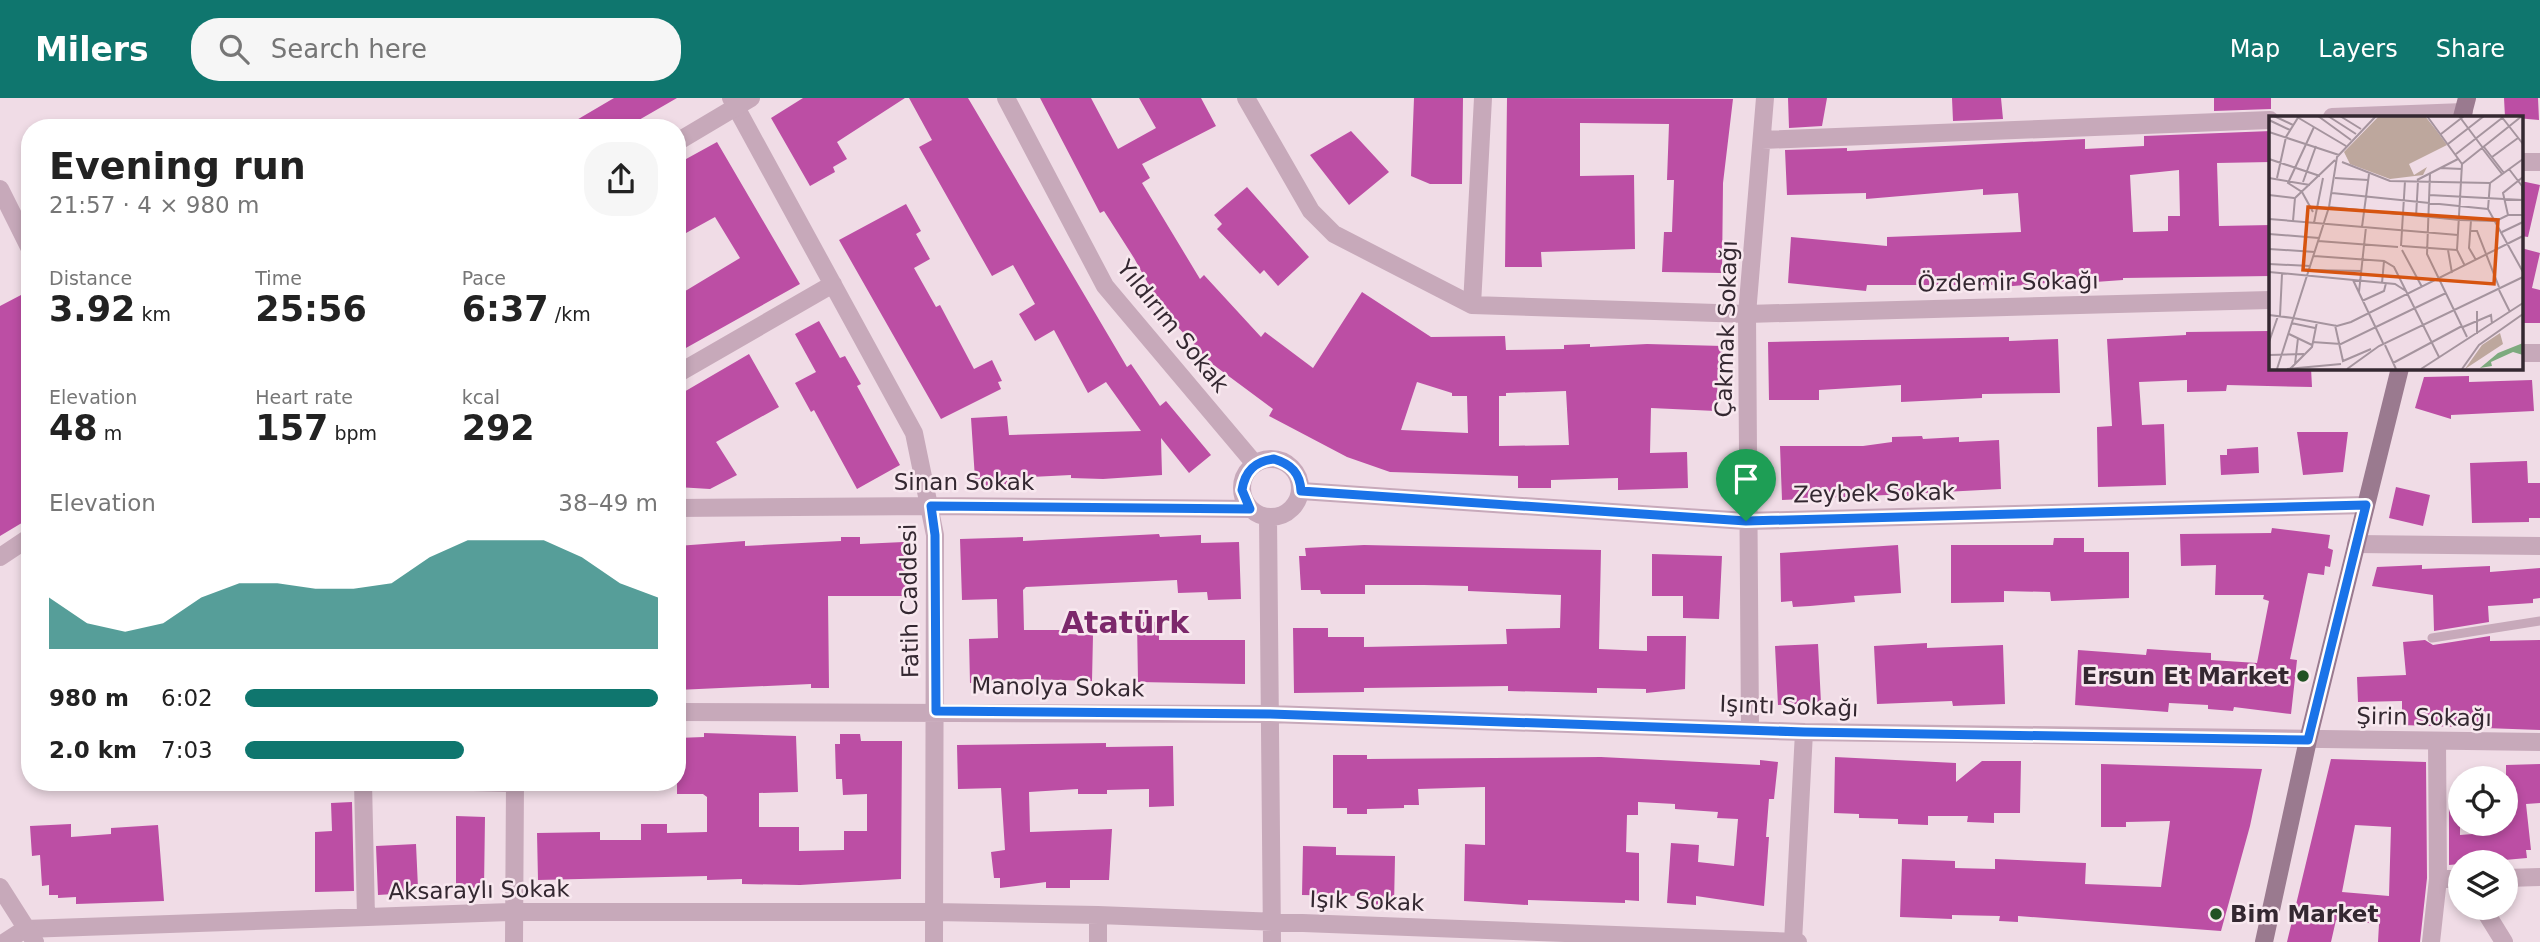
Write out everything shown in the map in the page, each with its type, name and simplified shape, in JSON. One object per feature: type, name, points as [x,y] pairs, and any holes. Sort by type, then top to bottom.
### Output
[{"type":"main road","points":[[2264,942],[2308,740],[2400,369]]},
{"type":"street","name":"Yıldırım Sokak","points":[[1006,98],[1105,286],[1255,464]]},
{"type":"street","points":[[1246,98],[1311,211],[1334,233],[1472,305],[1483,98]]},
{"type":"street","name":"Çakmak Sokağı","points":[[1750,729],[1746,521],[1747,314],[1765,98]]},
{"type":"street","points":[[686,136],[739,101]]},
{"type":"street","name":"Fatih Caddesi","points":[[739,101],[833,284],[914,433],[931,506],[935,535],[934,942]]},
{"type":"street","points":[[2348,116],[2464,109]]},
{"type":"street","points":[[1762,140],[2269,120]]},
{"type":"street","points":[[2522,162],[2540,162]]},
{"type":"street","points":[[0,190],[21,231]]},
{"type":"street","points":[[686,369],[833,284]]},
{"type":"street","name":"Özdemir Sokağı","points":[[1472,305],[1747,314],[2269,300]]},
{"type":"street","points":[[2522,353],[2540,353]]},
{"type":"street","points":[[1264,460],[1283,462],[1297,473],[1301,491],[1294,508],[1278,517],[1268,517],[1250,509],[1242,490],[1248,471],[1264,460]]},
{"type":"street","name":"Zeybek Sokak","points":[[1301,491],[1746,521],[2366,505]]},
{"type":"street","name":"Sinan Sokak","points":[[686,508],[931,506],[1250,509]]},
{"type":"street","points":[[1268,517],[1272,942]]},
{"type":"street","points":[[0,556],[21,543]]},
{"type":"street","points":[[2356,544],[2540,546]]},
{"type":"street","name":"Manolya Sokak","points":[[686,712],[1269,714]]},
{"type":"street","name":"Işıntı Sokağı","points":[[1269,714],[1804,732],[2308,740]]},
{"type":"street","points":[[1795,942],[1804,732]]},
{"type":"street","name":"Şirin Sokağı","points":[[2308,740],[2540,742]]},
{"type":"street","points":[[2431,942],[2438,879],[2437,741]]},
{"type":"street","points":[[363,791],[366,917]]},
{"type":"street","points":[[514,942],[515,791]]},
{"type":"street","points":[[2518,878],[2540,877]]},
{"type":"street","points":[[2438,879],[2448,879]]},
{"type":"street","points":[[0,887],[30,935],[5,942]]},
{"type":"street","name":"Aksaraylı Sokak","points":[[30,935],[513,912],[934,912]]},
{"type":"street","name":"Işık Sokak","points":[[934,912],[1098,915],[1795,942]]},
{"type":"street","points":[[1098,915],[1098,942]]},
{"type":"street","points":[[2490,920],[2504,942]]},
{"type":"lane","points":[[2432,638],[2540,621]]},
{"type":"building","points":[[614,98],[677,98],[641,119],[578,119]]},
{"type":"building","points":[[803,98],[905,98],[837,142],[847,159],[833,167],[835,172],[810,186],[771,118]]},
{"type":"building","points":[[909,98],[968,98],[1127,367],[1131,364],[1160,406],[1166,401],[1211,455],[1189,473],[1161,438],[1162,475],[1103,479],[1071,478],[1071,475],[1011,478],[1012,484],[981,486],[981,479],[975,479],[971,418],[1007,416],[1009,435],[1141,431],[1106,382],[1088,393],[1054,330],[1035,341],[1019,314],[1035,304],[1013,265],[992,276],[919,147],[932,140]]},
{"type":"building","points":[[1040,98],[1091,98],[1118,149],[1156,128],[1139,98],[1201,98],[1216,126],[1142,164],[1150,178],[1142,183],[1200,279],[1204,275],[1261,337],[1265,332],[1313,368],[1362,292],[1431,337],[1505,336],[1506,350],[1564,349],[1564,345],[1590,344],[1590,347],[1647,344],[1723,346],[1722,377],[1718,377],[1716,411],[1651,408],[1650,453],[1687,452],[1688,488],[1618,490],[1618,478],[1551,480],[1551,488],[1518,488],[1518,476],[1390,472],[1347,457],[1269,416],[1273,409],[1211,363],[1163,311],[1104,211],[1100,213]],"holes":[[[1417,382],[1452,393],[1452,396],[1467,396],[1468,433],[1401,430]],[[1566,391],[1569,445],[1499,446],[1499,396],[1506,396],[1506,393]]]},
{"type":"building","points":[[1414,98],[1463,98],[1462,184],[1430,184],[1411,176]]},
{"type":"building","points":[[1507,98],[1733,99],[1723,183],[1722,273],[1662,272],[1664,232],[1672,232],[1674,180],[1667,180],[1669,124],[1580,123],[1580,176],[1634,175],[1635,249],[1541,252],[1542,267],[1505,267]]},
{"type":"building","points":[[1788,98],[1827,98],[1822,126],[1789,128]]},
{"type":"building","points":[[1952,98],[2001,98],[2003,119],[1953,121]]},
{"type":"building","points":[[2214,98],[2271,98],[2271,109],[2214,111]]},
{"type":"building","points":[[2504,98],[2538,98],[2539,120],[2505,116]]},
{"type":"building","points":[[1351,131],[1389,172],[1349,205],[1310,155]]},
{"type":"building","points":[[2269,131],[2269,162],[2217,163],[2219,226],[2269,225],[2269,276],[2123,278],[2095,282],[2095,279],[2001,287],[1867,285],[1866,291],[1788,283],[1791,237],[1887,246],[1887,237],[2021,232],[2018,193],[1983,195],[1983,189],[1866,199],[1866,193],[1787,195],[1785,150],[1847,148],[1847,151],[2085,139],[2085,149],[2144,146],[2144,136]],"holes":[[[2179,170],[2180,216],[2168,216],[2168,231],[2133,232],[2130,175]]]},
{"type":"building","points":[[717,142],[800,284],[686,348],[686,291],[740,258],[715,217],[686,233],[686,159]]},
{"type":"building","points":[[2522,181],[2540,185],[2528,237],[2522,236]]},
{"type":"building","points":[[1247,187],[1309,257],[1278,286],[1264,270],[1260,274],[1217,229],[1222,224],[1214,215]]},
{"type":"building","points":[[906,204],[921,231],[916,234],[930,259],[914,268],[936,307],[940,305],[974,369],[992,360],[1002,381],[998,382],[1001,389],[941,419],[839,240]]},
{"type":"building","points":[[2522,248],[2540,253],[2532,288],[2540,290],[2540,323],[2522,323]]},
{"type":"building","points":[[21,295],[21,523],[0,536],[0,306]]},
{"type":"building","points":[[819,321],[840,358],[845,356],[861,384],[857,386],[900,465],[857,489],[814,410],[811,412],[795,383],[816,372],[795,334]]},
{"type":"building","points":[[2269,331],[2269,369],[2311,369],[2312,387],[2227,385],[2226,391],[2187,392],[2187,380],[2139,382],[2142,425],[2164,424],[2166,485],[2098,487],[2097,427],[2112,426],[2107,339],[2186,335],[2186,332]]},
{"type":"building","points":[[2009,337],[2009,341],[2058,339],[2060,393],[1982,394],[1982,398],[1901,402],[1901,385],[1819,390],[1819,400],[1769,400],[1768,342]]},
{"type":"building","points":[[749,354],[779,407],[716,442],[737,475],[710,489],[686,488],[686,391]]},
{"type":"building","points":[[2469,376],[2469,382],[2532,380],[2534,411],[2451,415],[2451,419],[2415,408],[2424,377]]},
{"type":"building","points":[[2297,432],[2348,432],[2343,472],[2303,475]]},
{"type":"building","points":[[1922,436],[1923,439],[1959,437],[1959,442],[1999,440],[2001,489],[1925,493],[1925,496],[1907,494],[1782,500],[1780,446],[1863,446],[1892,442],[1892,437]]},
{"type":"building","points":[[2258,447],[2259,473],[2221,475],[2220,455],[2227,455],[2227,449]]},
{"type":"building","points":[[2527,461],[2528,483],[2540,483],[2540,518],[2529,518],[2529,522],[2472,523],[2470,463]]},
{"type":"building","points":[[2396,487],[2430,495],[2423,526],[2389,518]]},
{"type":"building","points":[[2272,528],[2330,535],[2328,548],[2333,550],[2330,567],[2325,566],[2324,575],[2308,573],[2290,659],[2297,660],[2291,714],[2234,707],[2233,711],[2208,709],[2208,705],[2169,703],[2168,712],[2075,705],[2078,650],[2146,655],[2147,649],[2211,653],[2211,660],[2257,663],[2269,601],[2263,599],[2264,595],[2215,595],[2216,565],[2181,566],[2180,534],[2271,533]]},
{"type":"building","points":[[1159,534],[1160,537],[1201,535],[1201,543],[1239,542],[1241,599],[1208,600],[1207,592],[1178,593],[1177,580],[1026,587],[1023,590],[1024,630],[1065,630],[1065,634],[1093,635],[1092,681],[1026,679],[970,683],[969,639],[998,638],[997,599],[962,600],[960,539],[1023,537],[1023,541]]},
{"type":"building","points":[[841,537],[860,537],[860,544],[904,542],[906,596],[828,596],[829,688],[811,688],[811,684],[686,690],[686,545],[745,541],[745,546],[841,541]]},
{"type":"building","points":[[2054,538],[2084,538],[2084,552],[2129,552],[2129,598],[2051,601],[2050,592],[2004,591],[2004,602],[1951,603],[1951,545],[2053,545]]},
{"type":"building","points":[[1364,545],[1601,550],[1599,649],[1647,651],[1647,636],[1686,636],[1685,689],[1646,693],[1646,689],[1597,688],[1597,693],[1508,691],[1508,686],[1364,688],[1364,692],[1294,693],[1293,628],[1328,628],[1328,637],[1364,637],[1364,647],[1507,644],[1506,629],[1560,628],[1561,595],[1468,591],[1468,586],[1424,585],[1365,585],[1365,594],[1321,594],[1320,590],[1301,590],[1299,556],[1306,556],[1305,548]]},
{"type":"building","points":[[1898,545],[1901,593],[1854,596],[1855,602],[1810,606],[1793,607],[1792,601],[1781,602],[1780,553]]},
{"type":"building","points":[[1652,554],[1722,556],[1719,619],[1683,618],[1683,596],[1652,596]]},
{"type":"building","points":[[2422,565],[2422,569],[2490,566],[2490,572],[2540,568],[2540,598],[2533,599],[2533,603],[2488,606],[2489,622],[2434,631],[2433,595],[2372,586],[2377,567]]},
{"type":"building","points":[[1137,622],[1159,622],[1159,640],[1245,640],[1245,684],[1138,682]]},
{"type":"building","points":[[2490,636],[2490,641],[2540,640],[2540,730],[2402,725],[2402,701],[2358,702],[2357,677],[2406,675],[2403,642],[2425,640],[2433,645]]},
{"type":"building","points":[[1927,643],[1927,648],[2003,645],[2005,704],[1953,706],[1952,701],[1877,704],[1874,646]]},
{"type":"building","points":[[1818,644],[1821,703],[1778,705],[1775,646]]},
{"type":"building","points":[[704,733],[796,736],[798,792],[759,793],[759,827],[799,827],[799,851],[844,850],[844,831],[867,831],[867,794],[843,795],[842,779],[836,779],[835,744],[840,744],[840,734],[860,734],[861,741],[902,741],[901,879],[800,885],[742,884],[742,879],[707,880],[707,876],[538,880],[537,833],[600,832],[600,840],[641,840],[641,824],[667,824],[667,833],[707,832],[707,797],[703,794],[677,794],[677,791],[686,791],[686,738],[704,737]]},
{"type":"building","points":[[1106,743],[1106,747],[1173,746],[1174,806],[1149,807],[1149,789],[1107,790],[1107,794],[1078,794],[1078,789],[1029,792],[1030,832],[1112,829],[1109,880],[1070,880],[1070,888],[1046,888],[1046,882],[1000,888],[1000,878],[994,878],[991,852],[1005,850],[1001,788],[958,789],[957,745]]},
{"type":"building","points":[[1333,755],[1367,755],[1367,759],[1601,757],[1760,765],[1760,760],[1778,762],[1774,799],[1769,799],[1764,906],[1696,896],[1696,905],[1667,903],[1671,843],[1699,845],[1698,862],[1734,866],[1738,819],[1717,818],[1718,812],[1675,809],[1675,804],[1638,802],[1638,815],[1627,815],[1626,852],[1639,853],[1639,901],[1625,900],[1625,903],[1528,900],[1528,905],[1464,901],[1465,844],[1485,845],[1485,787],[1418,789],[1419,805],[1367,809],[1367,814],[1347,814],[1347,808],[1333,808]]},
{"type":"building","points":[[1835,757],[1956,763],[1956,782],[1982,761],[2021,761],[2020,813],[1994,813],[1994,823],[1967,822],[1968,816],[1928,816],[1928,825],[1898,824],[1898,819],[1859,818],[1859,814],[1834,813]]},
{"type":"building","points":[[2331,759],[2426,762],[2427,878],[2420,942],[2378,942],[2379,924],[2336,920],[2331,942],[2287,942]],"holes":[[[2355,825],[2391,827],[2389,896],[2342,892]]]},
{"type":"building","points":[[2101,764],[2262,769],[2250,826],[2221,931],[2018,916],[2018,922],[1999,921],[2000,916],[1952,915],[1952,919],[1900,917],[1902,859],[1955,861],[1955,868],[1995,869],[1995,859],[2086,863],[2085,884],[2161,887],[2170,821],[2126,822],[2126,827],[2101,827]]},
{"type":"building","points":[[2540,764],[2540,803],[2526,804],[2531,850],[2526,850],[2527,858],[2518,859],[2518,850],[2449,850],[2449,836],[2518,836],[2518,766],[2506,765]]},
{"type":"building","points":[[352,802],[354,891],[315,892],[315,832],[332,831],[331,803]]},
{"type":"building","points":[[456,816],[485,817],[484,888],[456,888]]},
{"type":"building","points":[[71,824],[71,837],[111,834],[111,828],[158,825],[164,901],[76,904],[76,897],[58,898],[58,895],[49,895],[49,885],[42,886],[40,855],[32,856],[30,826]]},
{"type":"building","points":[[416,844],[418,888],[409,889],[409,893],[378,895],[376,846]]},
{"type":"building","points":[[1303,846],[1336,847],[1336,855],[1395,856],[1394,905],[1360,904],[1361,896],[1302,895]]},
{"type":"place","name":"Ersun Et Market","points":[[2303,676]]},
{"type":"place","name":"Bim Market","points":[[2216,914]]},
{"type":"district","name":"Atatürk","points":[[1125,622]]},
{"type":"route","points":[[1274,459],[1291,466],[1297,473],[1301,491],[1746,521],[2366,505],[2308,740],[1804,732],[1269,714],[936,711],[935,535],[931,506],[1250,509],[1244,500],[1243,480],[1255,464],[1274,459]]}]
